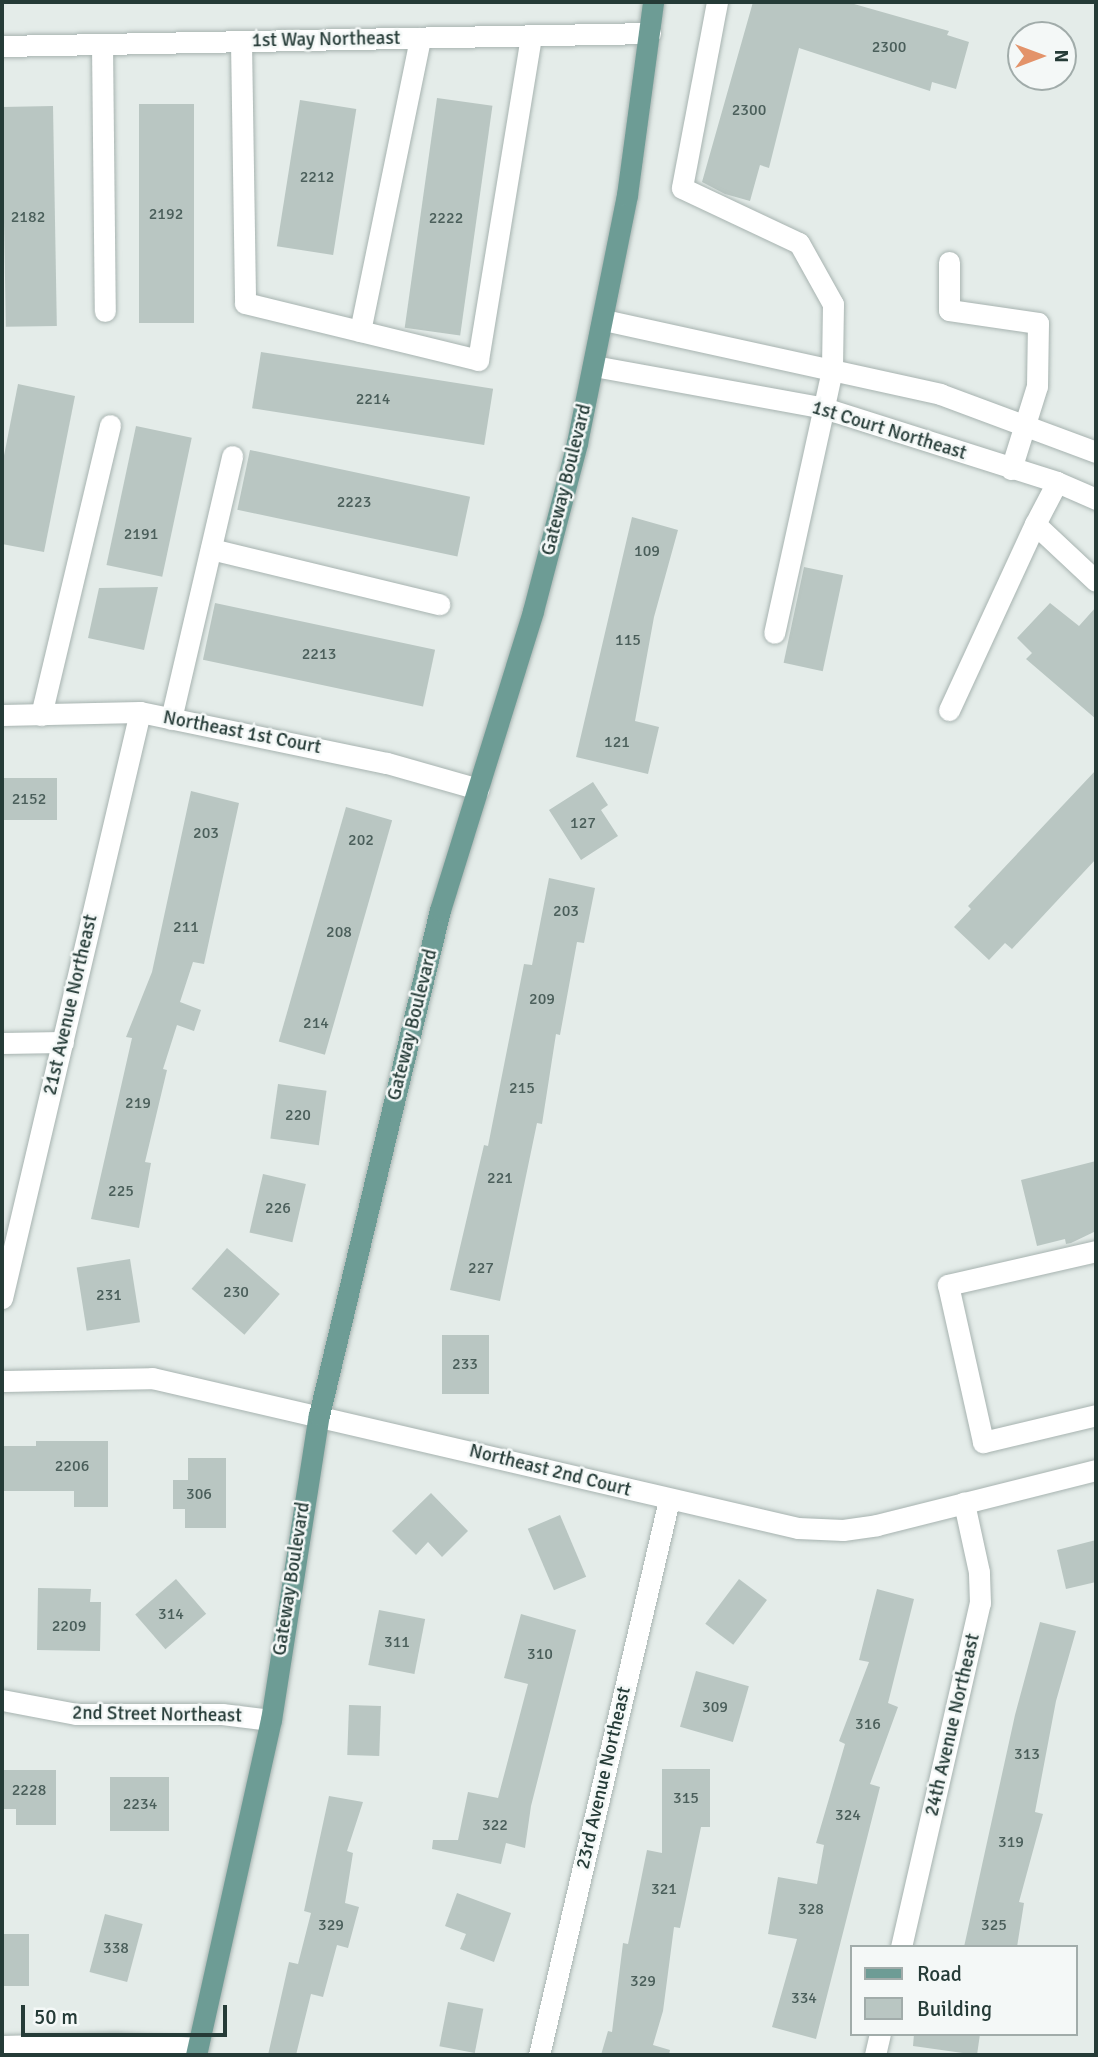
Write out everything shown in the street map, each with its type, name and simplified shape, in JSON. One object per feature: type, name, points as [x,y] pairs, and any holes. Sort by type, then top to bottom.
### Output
[{"type":"main road","name":"Gateway Boulevard","points":[[196,2051],[271,1720],[319,1416],[440,910],[537,597],[594,366],[604,320],[653,2]]},
{"type":"street","points":[[717,2],[682,188],[799,243],[833,304],[832,370],[774,633]]},
{"type":"street","name":"1st Way Northeast","points":[[2,46],[650,33]]},
{"type":"street","points":[[241,42],[245,303],[478,360],[531,35]]},
{"type":"street","points":[[360,331],[420,38]]},
{"type":"street","points":[[102,44],[105,311]]},
{"type":"street","points":[[949,262],[949,310],[1038,323],[1037,386],[1028,424],[1012,469]]},
{"type":"street","points":[[604,320],[940,394],[1028,424],[1096,452]]},
{"type":"street","name":"1st Court Northeast","points":[[594,366],[824,408],[1057,482],[1096,499]]},
{"type":"street","points":[[41,715],[110,425]]},
{"type":"street","points":[[171,719],[232,456]]},
{"type":"street","points":[[949,710],[1057,482]]},
{"type":"street","points":[[1035,524],[1096,581]]},
{"type":"street","points":[[211,549],[439,604]]},
{"type":"street","name":"Northeast 1st Court","points":[[2,715],[140,712],[387,763],[478,789]]},
{"type":"street","name":"21st Avenue Northeast","points":[[2,1298],[140,712]]},
{"type":"street","points":[[2,1043],[63,1042]]},
{"type":"street","points":[[1096,1251],[948,1285],[983,1442],[1096,1415]]},
{"type":"street","name":"Northeast 2nd Court","points":[[2,1381],[152,1378],[798,1528],[844,1530],[1096,1470]]},
{"type":"street","name":"23rd Avenue Northeast","points":[[539,2055],[669,1500]]},
{"type":"street","name":"24th Avenue Northeast","points":[[901,1945],[980,1603],[979,1572],[964,1503]]},
{"type":"street","name":"2nd Street Northeast","points":[[2,1700],[76,1714],[222,1714],[271,1720]]},
{"type":"street","points":[[875,2055],[880,2036]]},
{"type":"street","points":[[2,2046],[115,2043],[196,2051]]},
{"type":"building","points":[[753,2],[847,2],[949,31],[947,35],[969,42],[956,89],[932,82],[930,91],[799,48],[769,168],[760,165],[750,201],[725,194],[702,182]]},
{"type":"building","points":[[437,98],[492,106],[460,336],[405,328]]},
{"type":"building","points":[[300,100],[356,109],[333,255],[277,246]]},
{"type":"building","points":[[139,104],[194,104],[194,323],[139,323]]},
{"type":"building","points":[[53,106],[57,326],[6,327],[2,107]]},
{"type":"building","points":[[261,352],[493,389],[484,445],[252,408]]},
{"type":"building","points":[[18,384],[75,396],[44,552],[2,544],[2,466]]},
{"type":"building","points":[[136,426],[192,438],[162,577],[106,565]]},
{"type":"building","points":[[250,450],[470,497],[457,556],[237,510]]},
{"type":"building","points":[[632,517],[678,530],[654,617],[635,721],[659,727],[648,774],[576,757]]},
{"type":"building","points":[[804,567],[843,575],[823,671],[784,663]]},
{"type":"building","points":[[158,587],[144,650],[88,638],[99,588]]},
{"type":"building","points":[[215,603],[435,650],[423,707],[203,660]]},
{"type":"building","points":[[1050,603],[1079,626],[1096,607],[1096,719],[1026,659],[1032,653],[1017,638]]},
{"type":"building","points":[[1096,770],[1096,859],[1012,949],[1005,943],[989,960],[954,927],[971,909],[968,906]]},
{"type":"building","points":[[2,778],[57,778],[57,820],[2,820]]},
{"type":"building","points":[[593,782],[608,805],[601,810],[618,836],[581,860],[549,810]]},
{"type":"building","points":[[191,791],[239,803],[204,964],[193,962],[180,1002],[201,1010],[194,1031],[177,1025],[163,1069],[167,1070],[145,1162],[151,1163],[139,1228],[91,1219],[132,1038],[126,1037],[152,972]]},
{"type":"building","points":[[346,807],[392,820],[325,1055],[279,1042]]},
{"type":"building","points":[[549,878],[595,888],[584,943],[577,942],[560,1035],[556,1034],[542,1124],[537,1123],[500,1301],[450,1290],[484,1145],[488,1146],[524,964],[532,965]]},
{"type":"building","points":[[278,1084],[327,1091],[319,1145],[270,1138]]},
{"type":"building","points":[[1096,1161],[1096,1231],[1071,1243],[1066,1244],[1065,1239],[1037,1246],[1021,1180]]},
{"type":"building","points":[[263,1174],[306,1184],[292,1242],[250,1232]]},
{"type":"building","points":[[227,1248],[280,1294],[244,1335],[192,1289]]},
{"type":"building","points":[[130,1259],[140,1322],[87,1331],[77,1267]]},
{"type":"building","points":[[442,1335],[489,1335],[489,1394],[442,1394]]},
{"type":"building","points":[[36,1441],[108,1441],[108,1507],[74,1507],[74,1491],[2,1491],[2,1446],[36,1446]]},
{"type":"building","points":[[188,1458],[226,1458],[226,1528],[185,1528],[185,1509],[173,1509],[173,1480],[188,1480]]},
{"type":"building","points":[[431,1493],[468,1531],[442,1557],[428,1542],[416,1555],[392,1531]]},
{"type":"building","points":[[560,1515],[586,1577],[554,1590],[528,1529]]},
{"type":"building","points":[[1096,1540],[1096,1582],[1066,1589],[1057,1550]]},
{"type":"building","points":[[176,1579],[206,1614],[165,1649],[135,1614]]},
{"type":"building","points":[[739,1579],[767,1600],[733,1645],[705,1624]]},
{"type":"building","points":[[38,1588],[91,1589],[90,1602],[101,1602],[100,1651],[37,1650]]},
{"type":"building","points":[[877,1589],[914,1599],[888,1703],[898,1707],[870,1784],[880,1787],[816,2039],[772,2027],[797,1939],[768,1934],[778,1877],[817,1884],[824,1845],[816,1843],[845,1744],[839,1741],[869,1662],[859,1660]]},
{"type":"building","points":[[379,1610],[425,1619],[414,1674],[368,1665]]},
{"type":"building","points":[[521,1614],[576,1630],[531,1806],[525,1848],[506,1843],[501,1864],[432,1849],[433,1840],[458,1840],[468,1792],[498,1798],[528,1684],[504,1678]]},
{"type":"building","points":[[1040,1622],[1076,1631],[1056,1701],[1035,1812],[1043,1814],[1019,1902],[1024,1903],[1017,1945],[964,1945],[1015,1715]]},
{"type":"building","points":[[696,1671],[749,1686],[733,1742],[680,1727]]},
{"type":"building","points":[[349,1705],[381,1706],[379,1756],[347,1755]]},
{"type":"building","points":[[662,1769],[710,1769],[710,1827],[701,1827],[680,1928],[674,1927],[663,2011],[653,2045],[670,2050],[669,2055],[601,2055],[608,2031],[612,2032],[623,1943],[628,1944],[647,1850],[662,1853]]},
{"type":"building","points":[[2,1770],[56,1770],[56,1825],[16,1825],[16,1809],[2,1809]]},
{"type":"building","points":[[110,1777],[169,1777],[169,1831],[110,1831]]},
{"type":"building","points":[[329,1796],[363,1802],[347,1851],[353,1853],[345,1903],[359,1907],[348,1948],[337,1945],[323,1997],[311,1994],[296,2055],[268,2055],[289,1962],[298,1964],[311,1913],[304,1911]]},
{"type":"building","points":[[457,1893],[511,1913],[494,1962],[460,1949],[466,1934],[445,1926]]},
{"type":"building","points":[[105,1914],[143,1924],[127,1982],[89,1972]]},
{"type":"building","points":[[2,1934],[29,1934],[29,1986],[2,1986]]},
{"type":"building","points":[[448,2002],[483,2009],[475,2053],[439,2046]]},
{"type":"building","points":[[914,2036],[980,2036],[977,2055],[913,2046]]}]
